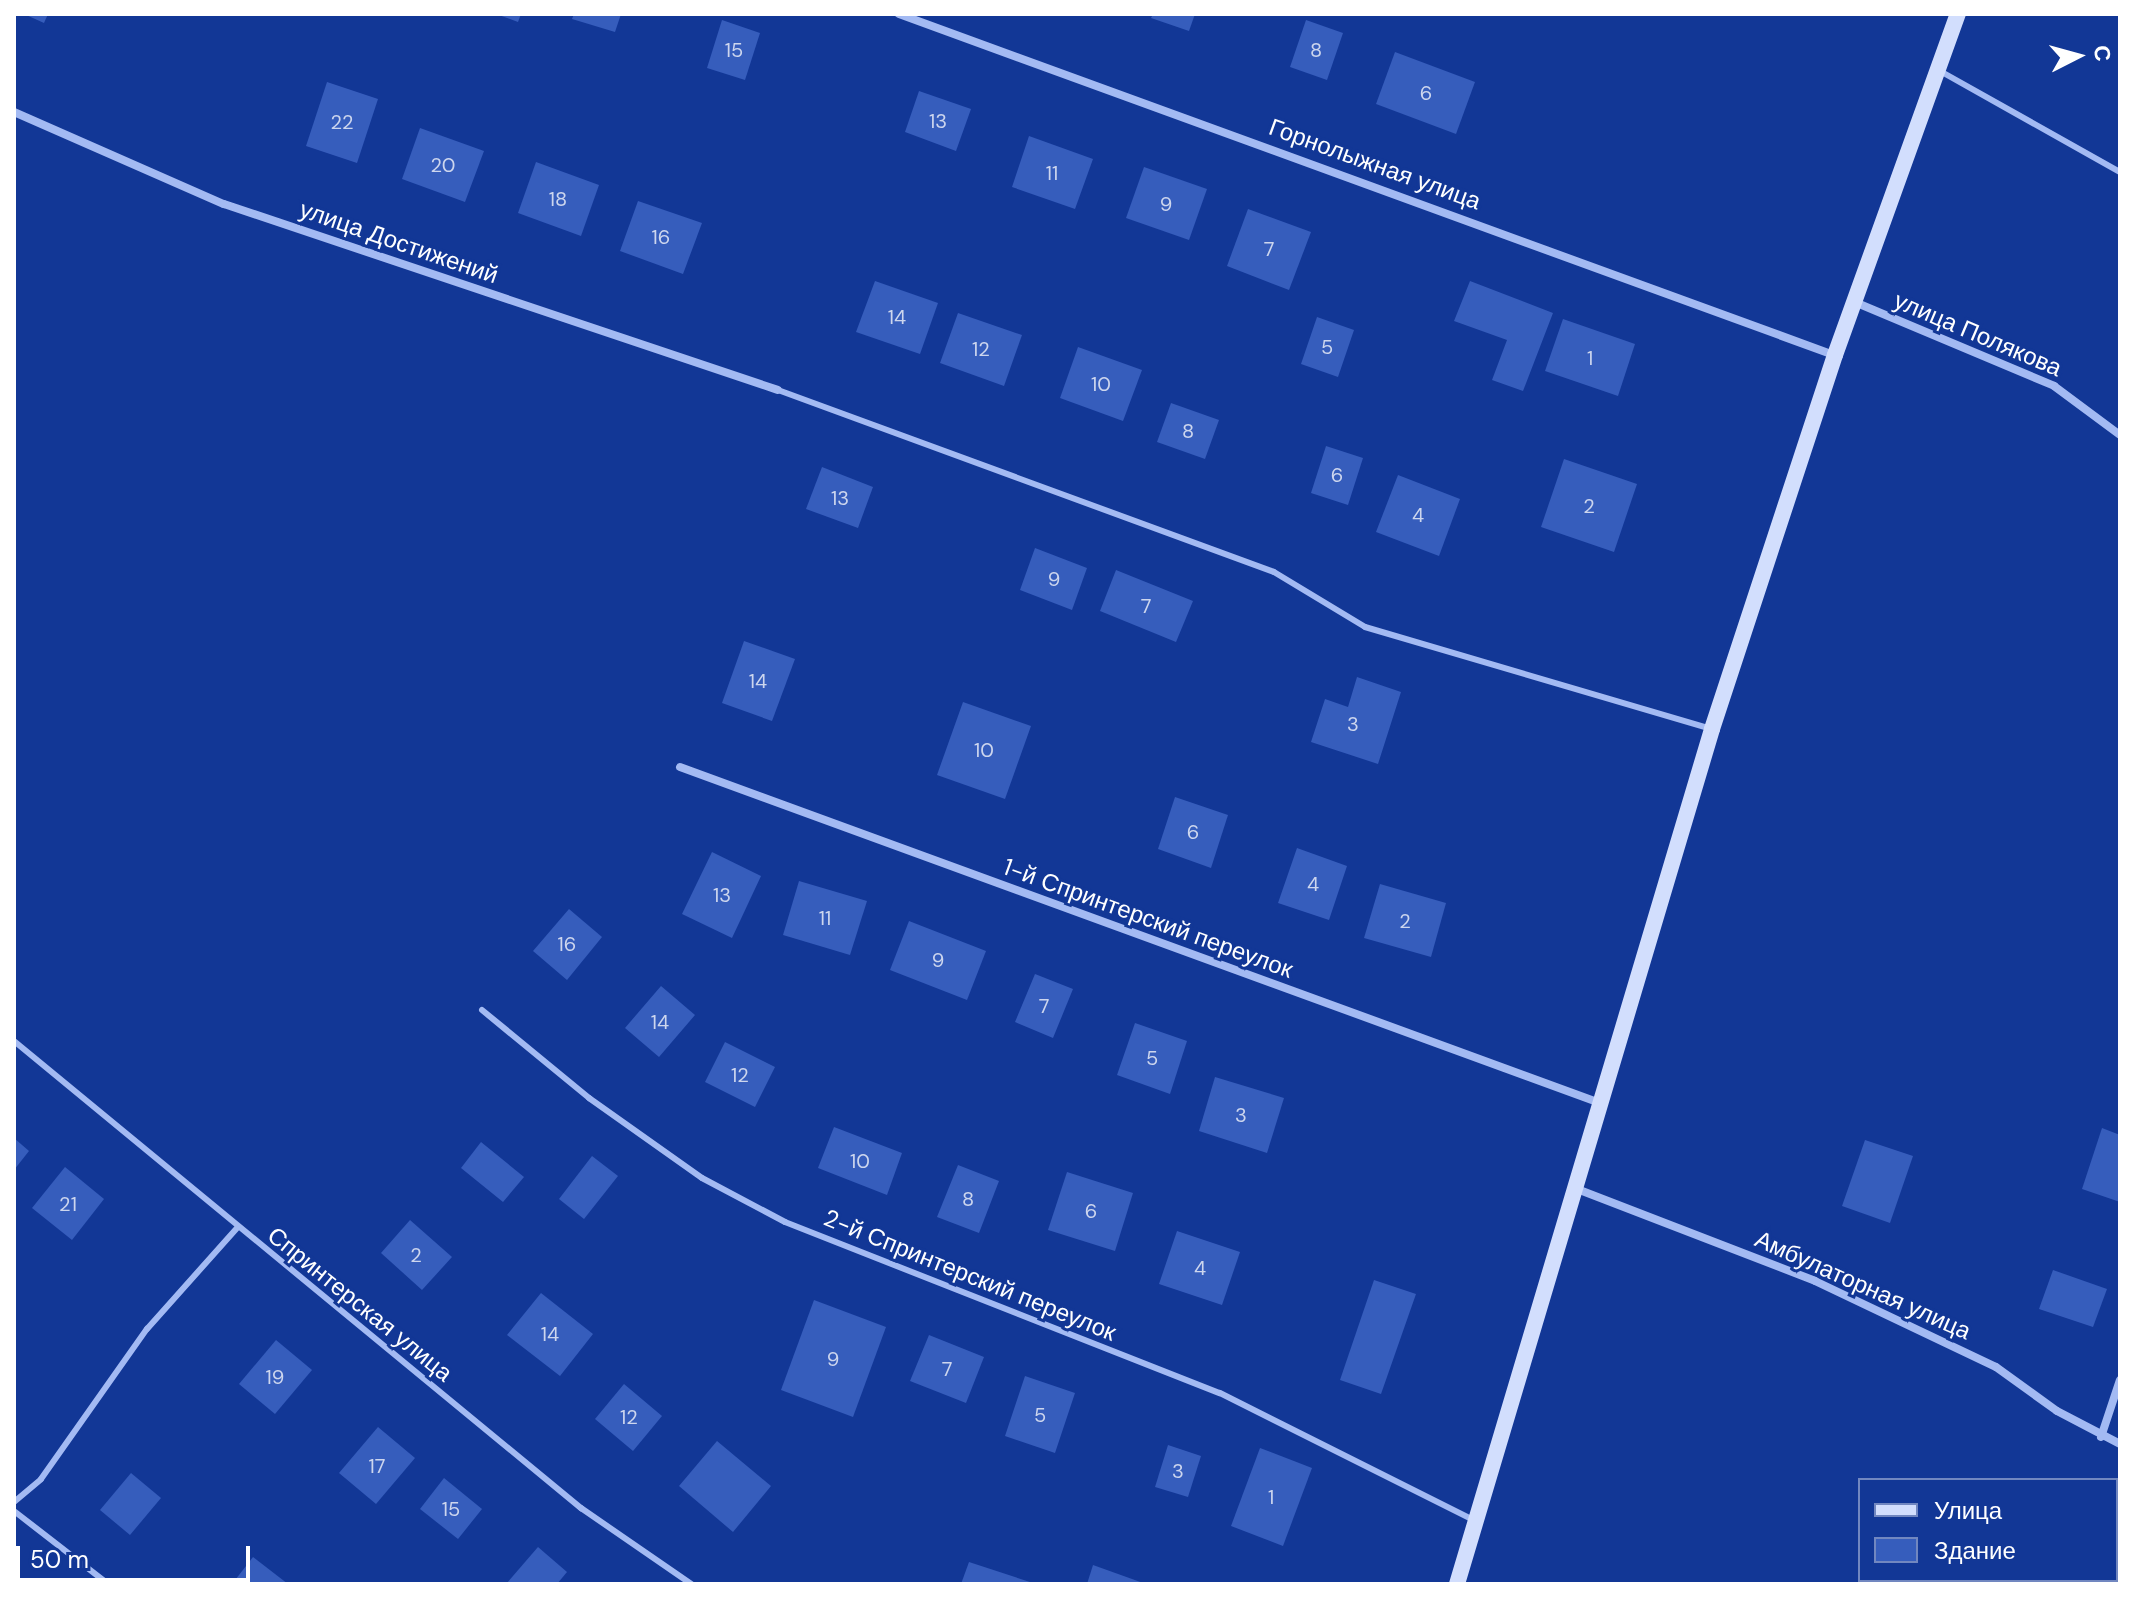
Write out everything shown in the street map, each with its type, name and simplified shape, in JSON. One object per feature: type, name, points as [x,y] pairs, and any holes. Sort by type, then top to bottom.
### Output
[{"type":"street","name":"Горнолыжная улица","points":[[899,14],[1835,355]]},
{"type":"street","points":[[1457,1584],[1603,1104],[1712,729],[1835,355],[1857,303],[1958,14]]},
{"type":"street","name":"улица Достижений","points":[[14,112],[224,204],[778,390]]},
{"type":"street","name":"улица Полякова","points":[[1857,303],[2054,386],[2120,435]]},
{"type":"street","name":"1-й Спринтерский переулок","points":[[680,767],[1603,1104]]},
{"type":"street","name":"Амбулаторная улица","points":[[1577,1189],[1815,1281],[1996,1367],[2101,1437],[2120,1444]]},
{"type":"street","points":[[2101,1437],[2120,1380]]},
{"type":"lane","points":[[1940,71],[2120,172]]},
{"type":"lane","points":[[778,390],[1274,572],[1365,627],[1712,729]]},
{"type":"lane","name":"2-й Спринтерский переулок","points":[[482,1010],[589,1098],[702,1178],[785,1222],[1220,1393],[1476,1521]]},
{"type":"lane","name":"Спринтерская улица","points":[[14,1041],[581,1508],[691,1584]]},
{"type":"lane","points":[[14,1502],[41,1479],[147,1329],[238,1227]]},
{"type":"lane","points":[[14,1511],[108,1584]]},
{"type":"building","points":[[24,14],[48,14],[44,23]]},
{"type":"building","points":[[496,14],[521,14],[518,22]]},
{"type":"building","points":[[574,14],[621,14],[615,32],[572,19]]},
{"type":"building","points":[[1153,14],[1195,14],[1189,31],[1151,18]]},
{"type":"building","points":[[722,20],[760,33],[745,80],[707,68]]},
{"type":"building","points":[[1306,20],[1343,33],[1327,80],[1290,67]]},
{"type":"building","points":[[1395,52],[1475,82],[1456,134],[1376,104]]},
{"type":"building","points":[[327,82],[378,99],[357,163],[306,146]]},
{"type":"building","points":[[919,91],[971,109],[956,151],[905,132]]},
{"type":"building","points":[[420,128],[484,151],[465,202],[402,179]]},
{"type":"building","points":[[1029,136],[1093,159],[1075,209],[1012,187]]},
{"type":"building","points":[[536,162],[599,185],[581,236],[518,213]]},
{"type":"building","points":[[1144,167],[1207,189],[1189,240],[1126,218]]},
{"type":"building","points":[[638,201],[702,223],[683,274],[620,251]]},
{"type":"building","points":[[1248,209],[1311,232],[1289,290],[1227,266]]},
{"type":"building","points":[[875,281],[938,303],[920,354],[856,332]]},
{"type":"building","points":[[1470,281],[1553,313],[1523,391],[1492,380],[1507,340],[1454,321]]},
{"type":"building","points":[[958,313],[1022,335],[1004,386],[940,363]]},
{"type":"building","points":[[1317,317],[1354,330],[1338,377],[1301,364]]},
{"type":"building","points":[[1563,319],[1635,344],[1618,396],[1545,371]]},
{"type":"building","points":[[1078,347],[1142,370],[1123,421],[1060,398]]},
{"type":"building","points":[[1171,403],[1219,420],[1205,459],[1157,442]]},
{"type":"building","points":[[1326,446],[1363,458],[1348,505],[1311,493]]},
{"type":"building","points":[[1564,459],[1637,484],[1614,552],[1541,527]]},
{"type":"building","points":[[822,467],[873,487],[858,528],[806,509]]},
{"type":"building","points":[[1398,475],[1460,499],[1439,556],[1376,532]]},
{"type":"building","points":[[1035,548],[1087,568],[1072,610],[1020,590]]},
{"type":"building","points":[[1116,570],[1193,601],[1176,642],[1100,611]]},
{"type":"building","points":[[744,641],[795,659],[772,721],[722,703]]},
{"type":"building","points":[[1357,677],[1401,692],[1378,764],[1311,742],[1325,699],[1348,707]]},
{"type":"building","points":[[963,702],[1031,726],[1005,799],[937,775]]},
{"type":"building","points":[[1175,797],[1228,815],[1211,868],[1158,849]]},
{"type":"building","points":[[1297,848],[1347,866],[1329,920],[1278,903]]},
{"type":"building","points":[[712,852],[761,876],[732,938],[682,914]]},
{"type":"building","points":[[799,881],[867,901],[850,955],[783,935]]},
{"type":"building","points":[[1380,884],[1446,903],[1431,957],[1364,938]]},
{"type":"building","points":[[569,909],[602,937],[567,980],[533,951]]},
{"type":"building","points":[[909,921],[986,951],[967,1000],[890,970]]},
{"type":"building","points":[[1035,974],[1073,989],[1053,1038],[1015,1022]]},
{"type":"building","points":[[661,986],[695,1015],[659,1057],[625,1028]]},
{"type":"building","points":[[1135,1023],[1187,1041],[1170,1094],[1117,1075]]},
{"type":"building","points":[[725,1042],[775,1067],[755,1107],[705,1082]]},
{"type":"building","points":[[1215,1077],[1284,1098],[1267,1153],[1199,1131]]},
{"type":"building","points":[[834,1127],[902,1153],[887,1195],[818,1168]]},
{"type":"building","points":[[2102,1128],[2120,1135],[2120,1202],[2082,1189]]},
{"type":"building","points":[[14,1138],[29,1151],[14,1170]]},
{"type":"building","points":[[1865,1140],[1913,1156],[1890,1223],[1842,1206]]},
{"type":"building","points":[[481,1142],[524,1177],[503,1202],[461,1168]]},
{"type":"building","points":[[592,1156],[618,1176],[584,1219],[559,1199]]},
{"type":"building","points":[[958,1165],[999,1181],[979,1233],[937,1217]]},
{"type":"building","points":[[65,1167],[104,1199],[72,1240],[32,1208]]},
{"type":"building","points":[[1067,1172],[1133,1193],[1115,1251],[1048,1230]]},
{"type":"building","points":[[410,1220],[452,1257],[422,1290],[381,1253]]},
{"type":"building","points":[[1177,1231],[1240,1252],[1222,1305],[1159,1284]]},
{"type":"building","points":[[2053,1270],[2107,1289],[2093,1327],[2039,1309]]},
{"type":"building","points":[[1374,1280],[1416,1294],[1381,1394],[1340,1380]]},
{"type":"building","points":[[541,1293],[593,1334],[560,1376],[507,1335]]},
{"type":"building","points":[[814,1300],[886,1327],[853,1417],[781,1390]]},
{"type":"building","points":[[929,1335],[984,1357],[966,1403],[910,1381]]},
{"type":"building","points":[[276,1340],[312,1370],[275,1414],[239,1384]]},
{"type":"building","points":[[1025,1376],[1075,1393],[1055,1453],[1005,1436]]},
{"type":"building","points":[[624,1384],[662,1416],[633,1451],[595,1419]]},
{"type":"building","points":[[378,1427],[415,1458],[376,1504],[339,1473]]},
{"type":"building","points":[[717,1441],[771,1486],[733,1532],[679,1486]]},
{"type":"building","points":[[1168,1445],[1201,1456],[1188,1497],[1155,1487]]},
{"type":"building","points":[[1260,1448],[1312,1468],[1283,1546],[1231,1526]]},
{"type":"building","points":[[131,1473],[161,1498],[130,1535],[100,1510]]},
{"type":"building","points":[[444,1478],[482,1509],[458,1539],[420,1509]]},
{"type":"building","points":[[538,1547],[567,1572],[557,1584],[506,1584]]},
{"type":"building","points":[[253,1557],[288,1584],[232,1584]]},
{"type":"building","points":[[969,1562],[1033,1583],[1033,1584],[961,1584]]},
{"type":"building","points":[[1093,1565],[1146,1584],[1087,1584]]}]
